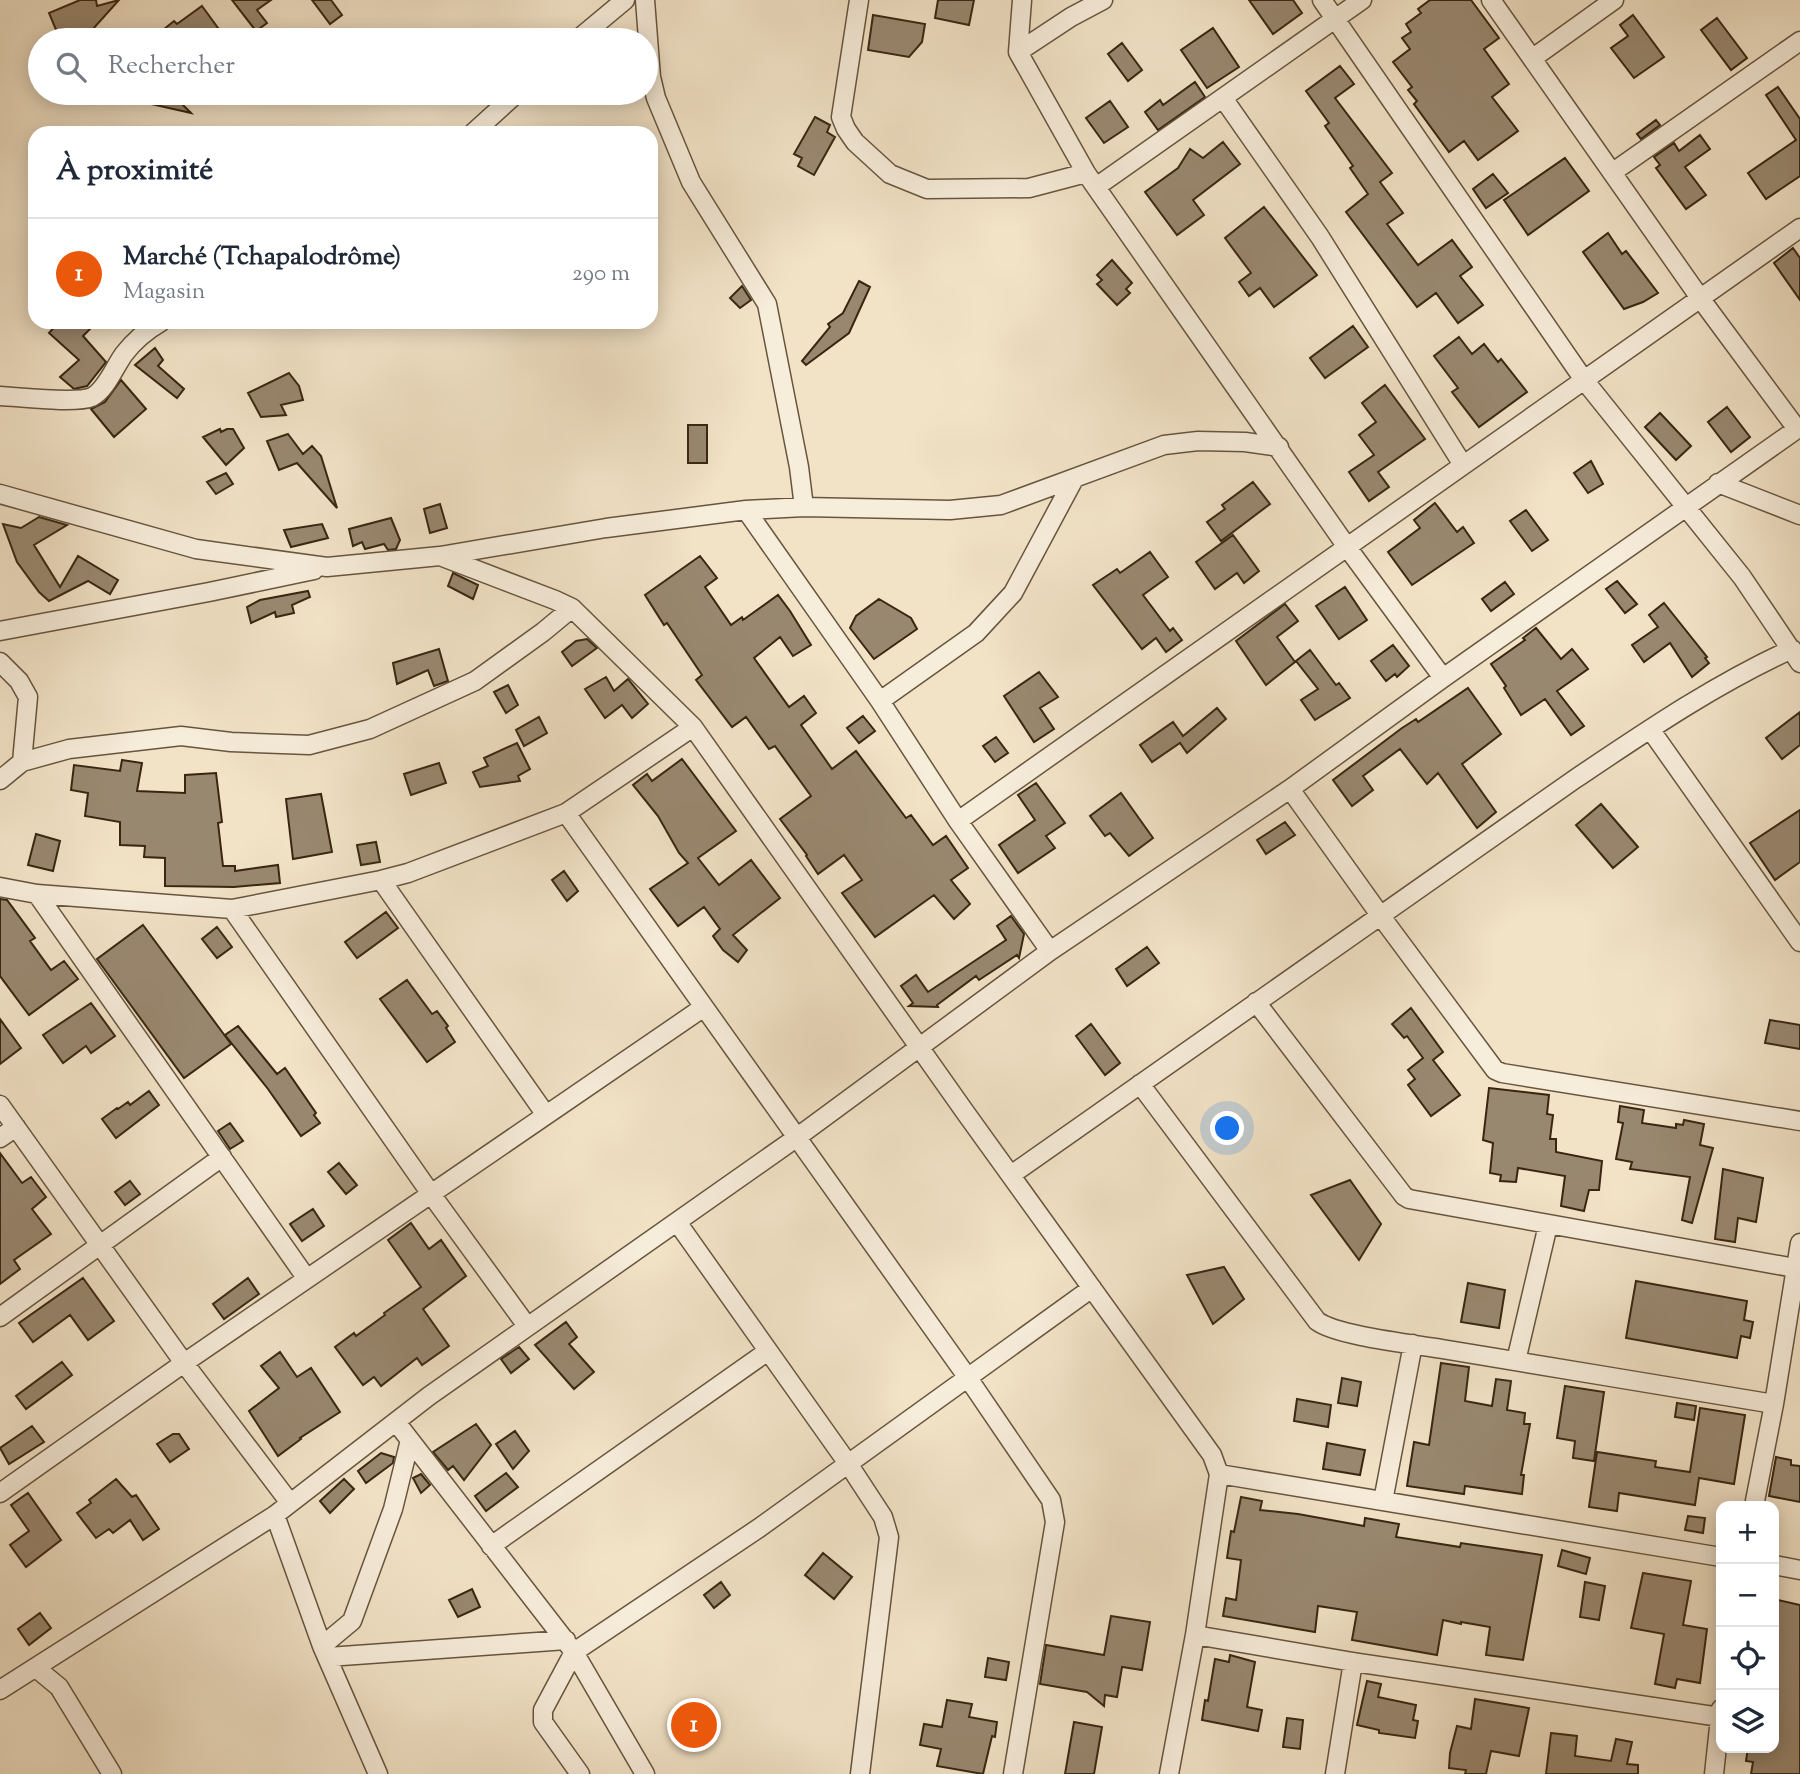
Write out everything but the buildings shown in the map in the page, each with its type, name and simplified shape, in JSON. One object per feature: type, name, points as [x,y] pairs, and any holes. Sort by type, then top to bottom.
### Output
[{"type":"street","points":[[591,28],[625,0]]},
{"type":"street","points":[[645,0],[647,28]]},
{"type":"street","points":[[859,0],[841,117],[855,142],[891,174],[927,189],[1029,188],[1091,180],[1223,98],[1362,0]]},
{"type":"street","points":[[1022,0],[1018,52],[1091,180],[1347,547],[1443,678]]},
{"type":"street","points":[[1018,52],[1071,17],[1104,0]]},
{"type":"street","points":[[1011,1175],[1650,729],[1752,667],[1796,656],[1742,577],[1584,380],[1322,0]]},
{"type":"street","points":[[0,1690],[275,1515],[527,1326],[796,1138],[1050,951],[1290,789],[1799,428],[1700,299],[1614,172],[1491,0]]},
{"type":"street","points":[[1533,58],[1614,0]]},
{"type":"street","points":[[1614,172],[1800,41]]},
{"type":"street","points":[[1223,98],[1320,237],[1463,465]]},
{"type":"street","points":[[658,103],[691,182],[767,304],[799,467],[804,507]]},
{"type":"street","points":[[481,126],[504,105]]},
{"type":"street","points":[[958,821],[1800,228]]},
{"type":"street","points":[[0,396],[77,400],[92,397],[100,390],[124,354],[152,329]]},
{"type":"street","points":[[0,631],[327,567],[440,556],[620,526],[746,510],[804,507],[950,510],[1001,505],[1164,445],[1245,442],[1279,447]]},
{"type":"street","points":[[880,701],[976,633],[1013,593],[1074,479]]},
{"type":"street","points":[[1718,483],[1800,515]]},
{"type":"street","points":[[0,494],[196,549],[327,567]]},
{"type":"street","points":[[746,510],[1050,951]]},
{"type":"street","points":[[440,556],[572,608],[693,727],[1212,1455],[1219,1474],[1195,1635],[1169,1774]]},
{"type":"street","points":[[0,780],[23,762],[69,749],[181,736],[231,742],[309,745],[370,729],[475,681],[544,632],[572,608]]},
{"type":"street","points":[[0,662],[19,681],[28,697],[23,762]]},
{"type":"street","points":[[0,887],[37,894],[232,909],[382,880],[408,873],[566,813],[693,727]]},
{"type":"street","points":[[1650,729],[1800,942]]},
{"type":"street","points":[[1290,789],[1492,1067],[1498,1071],[1800,1121]]},
{"type":"street","points":[[566,813],[968,1378],[1044,1488],[1055,1511],[1013,1774]]},
{"type":"street","points":[[382,880],[546,1115]]},
{"type":"street","points":[[37,894],[307,1279]]},
{"type":"street","points":[[232,909],[431,1194],[527,1326]]},
{"type":"street","points":[[1256,1002],[1404,1196],[1414,1201],[1795,1268]]},
{"type":"street","points":[[0,1493],[184,1363],[704,1007]]},
{"type":"street","points":[[1140,1084],[1317,1321],[1336,1330],[1413,1344],[1774,1404]]},
{"type":"street","points":[[0,1105],[184,1363],[290,1503]]},
{"type":"street","points":[[0,1138],[16,1127]]},
{"type":"street","points":[[0,1317],[222,1157]]},
{"type":"street","points":[[677,1222],[883,1517],[889,1538],[860,1774]]},
{"type":"street","points":[[1516,1361],[1548,1226]]},
{"type":"street","points":[[1755,1501],[1800,1243]]},
{"type":"street","points":[[325,1652],[570,1646],[760,1528],[1092,1288]]},
{"type":"street","points":[[1383,1501],[1413,1344]]},
{"type":"street","points":[[491,1546],[768,1351]]},
{"type":"street","points":[[396,1422],[570,1646],[645,1774]]},
{"type":"street","points":[[325,1652],[352,1621],[393,1509],[410,1440]]},
{"type":"street","points":[[1219,1474],[1716,1555]]},
{"type":"street","points":[[275,1515],[325,1652],[378,1774]]},
{"type":"street","points":[[1779,1566],[1800,1570]]},
{"type":"street","points":[[1195,1635],[1353,1662],[1716,1712]]},
{"type":"street","points":[[570,1646],[543,1710],[543,1722],[580,1774]]},
{"type":"street","points":[[1335,1774],[1353,1662]]},
{"type":"street","points":[[36,1668],[59,1687],[112,1774]]},
{"type":"street","points":[[1714,1774],[1716,1753]]},
{"type":"place","name":"Marché (Tchapalodrôme)","points":[[694,1725]]}]
